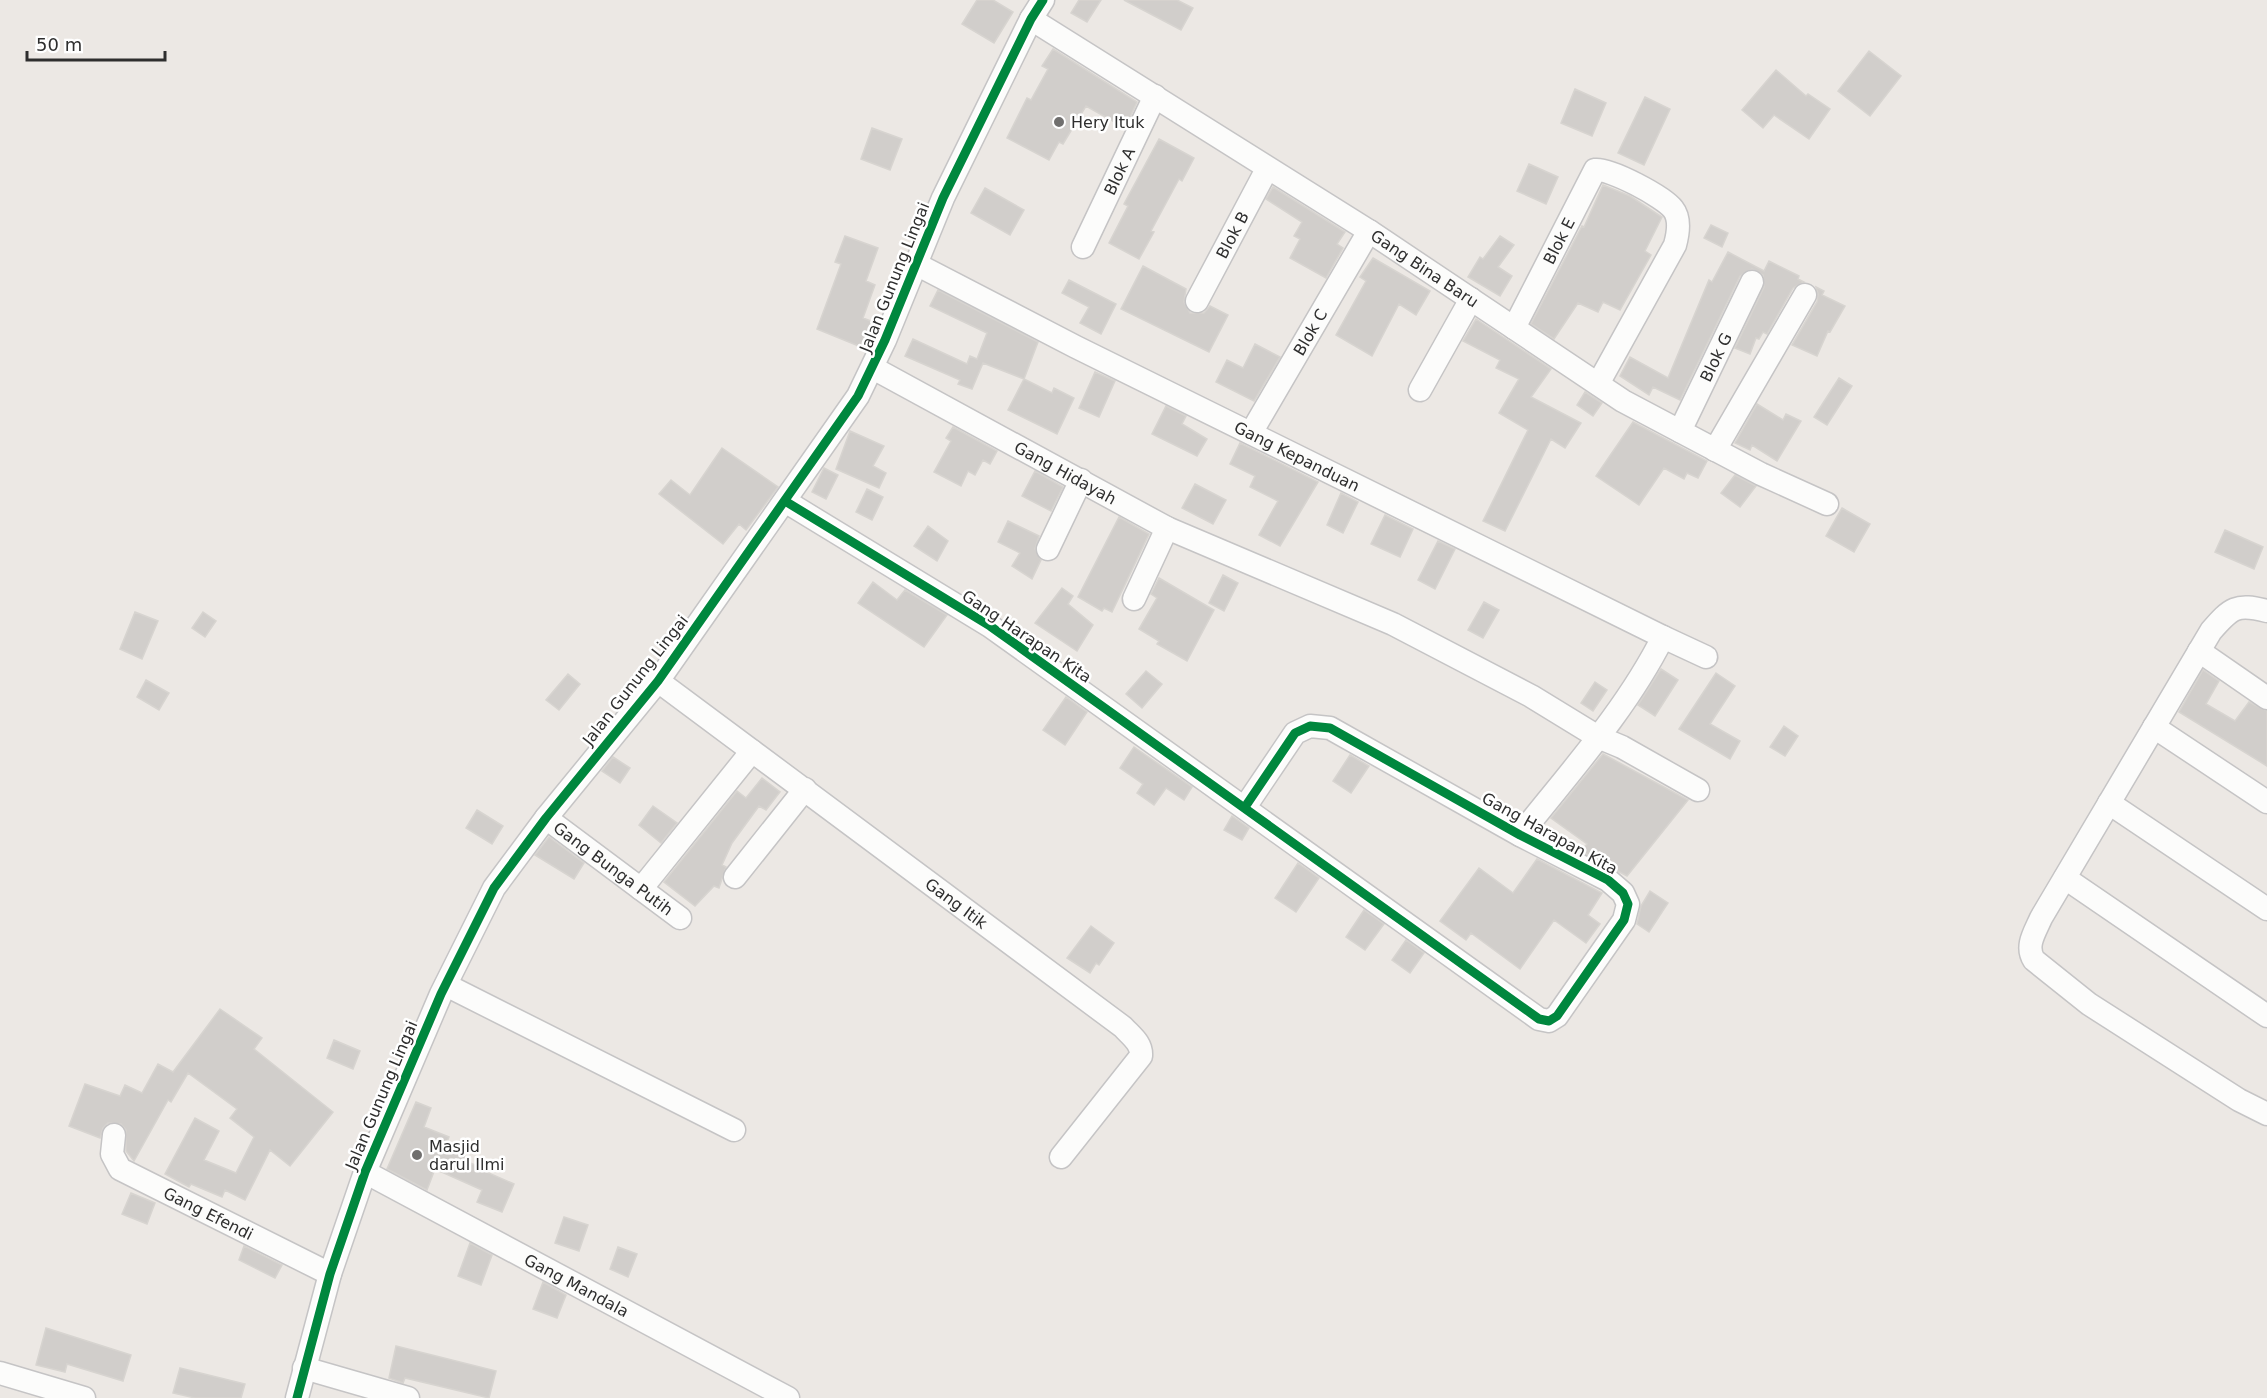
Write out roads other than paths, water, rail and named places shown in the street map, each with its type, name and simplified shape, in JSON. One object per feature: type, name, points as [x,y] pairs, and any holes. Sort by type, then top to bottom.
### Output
[{"type":"street","name":"Jalan Gunung Lingai","points":[[297,1398],[330,1274],[365,1172],[446,985],[494,888],[546,818],[658,681],[858,396],[873,368],[914,263],[943,198],[1031,19],[1043,0]]},
{"type":"street","name":"Gang Bina Baru","points":[[1031,19],[1369,231],[1623,401],[1715,450],[1827,504]]},
{"type":"street","name":"Blok A","points":[[1083,247],[1155,96]]},
{"type":"street","name":"Blok B","points":[[1197,301],[1267,169]]},
{"type":"street","name":"Blok E","points":[[1514,328],[1595,170],[1611,172],[1665,201],[1675,210],[1678,234],[1675,245],[1598,384]]},
{"type":"street","name":"Blok C","points":[[1251,433],[1369,231]]},
{"type":"street","name":"Gang Kepanduan","points":[[914,263],[1076,347],[1251,433],[1658,646],[1706,657]]},
{"type":"street","name":"Blok G","points":[[1680,431],[1752,282]]},
{"type":"street","points":[[1715,450],[1805,295]]},
{"type":"street","points":[[1420,390],[1471,299]]},
{"type":"street","name":"Gang Hidayah","points":[[873,368],[1167,528],[1393,624],[1531,696],[1598,737],[1622,747],[1698,790]]},
{"type":"street","points":[[1048,549],[1081,480]]},
{"type":"street","name":"Gang Harapan Kita","points":[[785,501],[990,626],[1539,1019],[1549,1021],[1557,1016],[1624,920],[1628,904],[1623,893],[1608,880],[1520,835],[1330,728],[1310,726],[1295,733],[1245,807]]},
{"type":"street","points":[[1134,599],[1167,528]]},
{"type":"street","points":[[2267,611],[2243,606],[2228,611],[2211,631],[2065,878],[2031,939],[2030,953],[2034,960],[2089,1004],[2239,1100],[2267,1114]]},
{"type":"street","name":"Gang Harapan Kita","points":[[1520,835],[1598,737],[1658,646]]},
{"type":"street","points":[[2199,651],[2267,698]]},
{"type":"street","name":"Gang Itik","points":[[658,681],[1095,1006],[1136,1040],[1142,1049],[1141,1056],[1061,1156]]},
{"type":"street","points":[[2154,727],[2267,802]]},
{"type":"street","points":[[641,889],[752,751]]},
{"type":"street","points":[[735,877],[805,789]]},
{"type":"street","points":[[2109,803],[2267,909]]},
{"type":"street","name":"Gang Bunga Putih","points":[[546,818],[680,918]]},
{"type":"street","points":[[2065,878],[2267,1016]]},
{"type":"street","points":[[446,985],[734,1130]]},
{"type":"street","name":"Gang Efendi","points":[[114,1135],[112,1154],[120,1169],[330,1274]]},
{"type":"street","name":"Gang Mandala","points":[[365,1172],[788,1398]]},
{"type":"street","points":[[304,1368],[408,1398]]},
{"type":"street","points":[[0,1373],[84,1398]]},
{"type":"place","name":"Hery Ituk","points":[[1059,122]]},
{"type":"place","name":"Masjid darul Ilmi","points":[[417,1155]]}]
